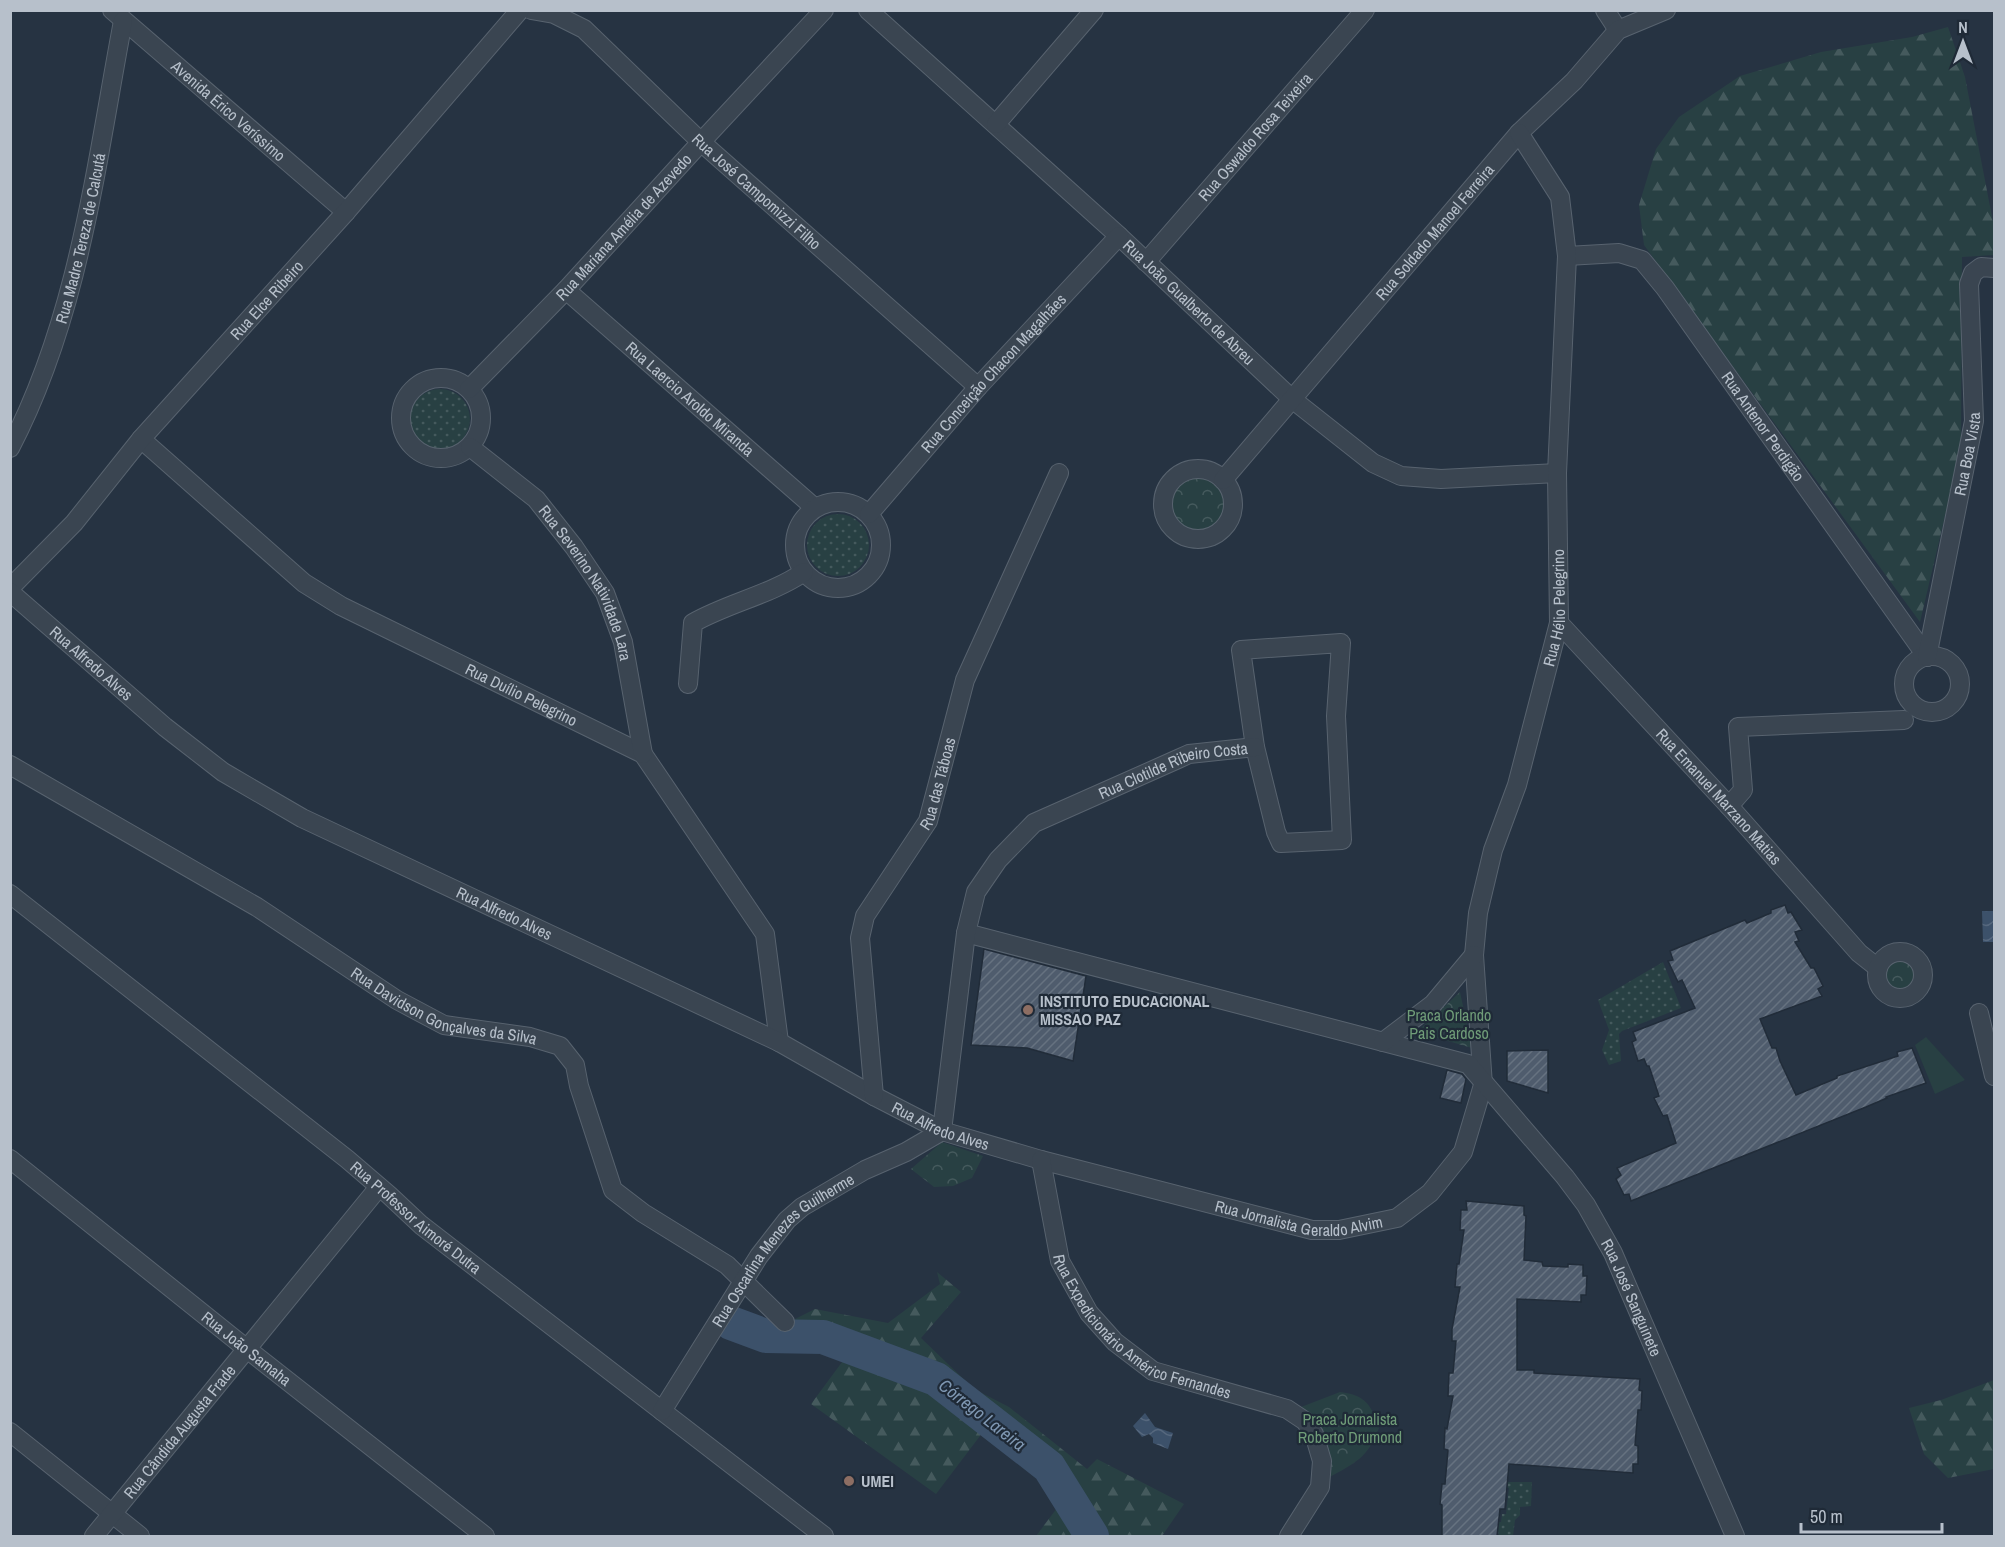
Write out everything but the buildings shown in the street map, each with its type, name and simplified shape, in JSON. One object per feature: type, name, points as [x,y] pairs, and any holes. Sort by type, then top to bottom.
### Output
[{"type":"street","name":"Rua Elce Ribeiro","points":[[10,590],[74,523],[141,439],[346,212],[520,10]]},
{"type":"street","name":"Rua José Campomizzi Filho","points":[[531,10],[554,14],[584,29],[701,142],[978,387]]},
{"type":"street","name":"Rua Mariana Amélia de Azevedo","points":[[469,389],[567,290],[824,10]]},
{"type":"street","name":"Rua João Gualberto de Abreu","points":[[868,10],[1119,236],[1292,399],[1373,463],[1401,476],[1441,479],[1557,473]]},
{"type":"street","points":[[996,124],[1094,10]]},
{"type":"street","name":"Rua Oswaldo Rosa Teixeira","points":[[1146,262],[1365,10]]},
{"type":"street","points":[[1605,10],[1618,30]]},
{"type":"street","name":"Rua Soldado Manoel Ferreira","points":[[1223,480],[1519,133],[1574,81],[1618,30],[1666,10]]},
{"type":"street","name":"Avenida Érico Veríssimo","points":[[117,16],[346,212]]},
{"type":"street","name":"Rua Madre Tereza de Calcutá","points":[[10,448],[53,348],[77,262],[117,16]]},
{"type":"street","name":"Rua Hélio Pelegrino","points":[[1484,1084],[1474,955],[1478,913],[1493,850],[1517,785],[1559,623],[1557,473],[1567,256],[1560,196],[1519,133]]},
{"type":"street","name":"Rua Conceição Chacon Magalhães","points":[[869,514],[978,387],[1119,236]]},
{"type":"street","name":"Rua Antenor Perdigão","points":[[1567,256],[1618,253],[1642,260],[1665,288],[1927,657]]},
{"type":"street","name":"Rua Boa Vista","points":[[1927,657],[1974,421],[1969,284],[1973,273],[1982,267],[1995,268]]},
{"type":"street","name":"Rua Laercio Aroldo Miranda","points":[[567,290],[815,508]]},
{"type":"street","points":[[444,378],[458,381],[469,389],[479,405],[481,424],[470,447],[447,458],[434,458],[422,454],[407,440],[400,421],[402,407],[408,394],[418,385],[430,379],[444,378]]},
{"type":"street","name":"Rua Duílio Pelegrino","points":[[141,439],[304,583],[341,606],[643,754],[765,934],[779,1042]]},
{"type":"street","name":"Rua Severino Natividade Lara","points":[[470,447],[537,499],[605,592],[624,642],[643,754]]},
{"type":"street","name":"Rua das Táboas","points":[[874,1096],[860,938],[865,916],[928,821],[965,680],[1059,473]]},
{"type":"street","points":[[828,502],[843,502],[857,506],[869,514],[882,539],[881,553],[876,567],[867,578],[842,589],[827,588],[814,582],[797,560],[794,545],[797,531],[804,518],[815,508],[828,502]]},
{"type":"street","points":[[688,684],[693,623],[721,609],[791,581],[804,572]]},
{"type":"street","name":"Rua Alfredo Alves","points":[[10,590],[165,728],[223,772],[302,818],[779,1042],[874,1096],[942,1131],[1041,1161]]},
{"type":"street","name":"Rua Emanuel Marzano Matias","points":[[1559,623],[1729,806],[1859,953],[1878,968]]},
{"type":"street","name":"Rua Clotilde Ribeiro Costa","points":[[1341,643],[1336,717],[1341,840],[1281,843],[1276,832],[1255,747],[1241,650],[1341,643]]},
{"type":"street","points":[[1729,806],[1743,790],[1738,727],[1904,720]]},
{"type":"street","name":"Rua Clotilde Ribeiro Costa","points":[[942,1131],[966,933],[976,892],[998,860],[1034,824],[1190,754],[1255,747]]},
{"type":"street","name":"Rua Davidson Gonçalves da Silva","points":[[10,765],[257,907],[397,999],[444,1025],[530,1037],[560,1046],[575,1065],[579,1086],[613,1190],[643,1213],[727,1265],[785,1322]]},
{"type":"street","name":"Rua Professor Aimoré Dutra","points":[[10,894],[347,1159],[421,1225],[824,1536]]},
{"type":"street","name":"Rua José Sanguinete","points":[[966,933],[1468,1064],[1587,1205],[1613,1253],[1735,1536]]},
{"type":"street","points":[[1383,1042],[1433,1004],[1474,955]]},
{"type":"street","points":[[1979,1013],[1994,1068]]},
{"type":"street","name":"Rua Jornalista Geraldo Alvim","points":[[1041,1161],[1312,1230],[1340,1230],[1397,1218],[1430,1193],[1463,1152],[1484,1084]]},
{"type":"street","name":"Rua Oscarlina Menezes Guilherme","points":[[662,1411],[744,1280],[786,1220],[802,1207],[865,1170],[906,1152],[942,1131]]},
{"type":"street","name":"Rua João Samaha","points":[[10,1159],[485,1536]]},
{"type":"street","name":"Rua Expedicionário Américo Fernandes","points":[[1041,1161],[1060,1261],[1089,1313],[1115,1342],[1153,1371],[1287,1409],[1305,1421],[1314,1434],[1322,1461],[1320,1487],[1289,1536]]},
{"type":"street","name":"Rua Cândida Augusta Frade","points":[[94,1536],[379,1186]]},
{"type":"street","points":[[10,1432],[140,1536]]},
{"type":"green space","points":[[1948,27],[1965,77],[1994,227],[1994,255],[1962,257],[1961,448],[1920,622],[1644,245],[1639,205],[1656,149],[1679,117],[1740,76],[1821,52],[1912,37]]},
{"type":"green space","points":[[434,389],[446,389],[457,394],[465,402],[470,419],[468,431],[457,444],[446,449],[434,449],[423,444],[415,436],[410,425],[410,413],[415,402],[423,394]]},
{"type":"green space","points":[[1198,476],[1218,484],[1226,504],[1218,524],[1198,532],[1178,524],[1170,504],[1178,484]]},
{"type":"green space","points":[[838,514],[860,523],[869,545],[860,567],[838,576],[816,567],[807,545],[816,523]]},
{"type":"green space","points":[[1900,959],[1912,964],[1917,976],[1912,988],[1900,993],[1888,988],[1883,976],[1888,964]]},
{"type":"green space","points":[[1663,962],[1681,1008],[1622,1031],[1619,1034],[1621,1061],[1609,1065],[1602,1050],[1609,1030],[1598,1000]]},
{"type":"green space","name":"Praca Orlando Pais Cardoso","points":[[1460,992],[1472,1048],[1417,1032]]},
{"type":"green space","points":[[1926,1037],[1965,1080],[1935,1094],[1915,1045]]},
{"type":"green space","points":[[942,1142],[983,1156],[972,1178],[953,1186],[934,1187],[911,1169]]},
{"type":"green space","points":[[937,1272],[961,1292],[921,1338],[974,1389],[1009,1407],[1087,1469],[1097,1459],[1184,1504],[1162,1536],[1036,1536],[1069,1492],[991,1429],[983,1432],[936,1494],[811,1404],[848,1354],[797,1346],[773,1330],[815,1309],[888,1323],[940,1284]]},
{"type":"green space","points":[[1994,1380],[1994,1469],[1948,1478],[1924,1454],[1909,1408],[1941,1400]]},
{"type":"green space","name":"Praca Jornalista Roberto Drumond","points":[[1340,1392],[1349,1393],[1366,1402],[1379,1428],[1375,1438],[1360,1459],[1328,1478],[1296,1409]]},
{"type":"green space","points":[[1505,1482],[1532,1482],[1531,1506],[1520,1507],[1520,1515],[1515,1520],[1513,1536],[1499,1536],[1498,1531],[1481,1531],[1484,1522],[1501,1522],[1502,1514],[1506,1514],[1509,1488],[1504,1487]]},
{"type":"water","points":[[1982,911],[1994,911],[1994,942],[1983,942]]},
{"type":"water","points":[[1145,1413],[1155,1427],[1173,1433],[1168,1449],[1153,1443],[1153,1438],[1149,1434],[1142,1437],[1133,1426]]},
{"type":"waterway","name":"Córrego Lareira","points":[[731,1323],[766,1336],[823,1337],[936,1379],[1049,1467],[1092,1536]]},
{"type":"place","name":"INSTITUTO EDUCACIONAL MISSAO PAZ","points":[[1028,1010]]},
{"type":"place","name":"UMEI","points":[[849,1481]]}]
